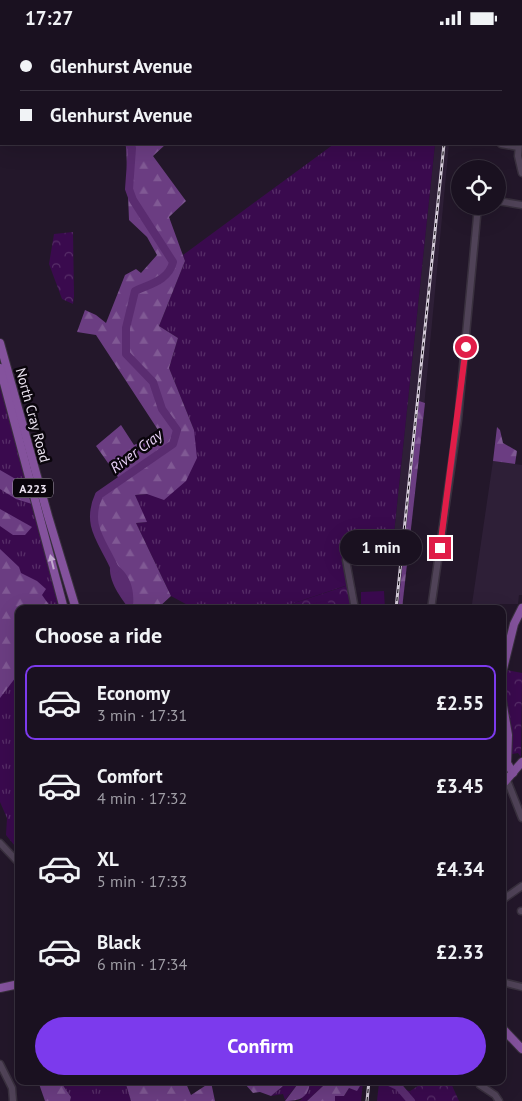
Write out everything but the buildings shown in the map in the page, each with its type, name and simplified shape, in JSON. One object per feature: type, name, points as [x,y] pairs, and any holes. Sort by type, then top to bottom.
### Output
[{"type":"main road","name":"North Cray Road","points":[[0,343],[75,605]]},
{"type":"main road","name":"North Cray Road","points":[[0,368],[63,605]]},
{"type":"main road","points":[[506,645],[522,608]]},
{"type":"main road","points":[[506,720],[508,753],[511,762],[517,767],[506,782]]},
{"type":"main road","points":[[0,989],[15,985]]},
{"type":"main road","points":[[506,1032],[522,1049]]},
{"type":"street","points":[[519,145],[522,173]]},
{"type":"street","points":[[506,202],[522,205]]},
{"type":"street","points":[[432,605],[458,419],[477,215]]},
{"type":"street","points":[[346,560],[354,605]]},
{"type":"street","points":[[506,785],[522,818]]},
{"type":"street","points":[[0,843],[15,859]]},
{"type":"street","points":[[506,897],[522,886]]},
{"type":"street","points":[[506,983],[522,987]]},
{"type":"street","points":[[0,1064],[12,1088],[13,1101]]},
{"type":"street","points":[[480,1085],[495,1095],[499,1101]]},
{"type":"shaded area","points":[[435,145],[449,145],[409,544],[393,543]]},
{"type":"shaded area","points":[[493,461],[522,465],[522,595],[519,595],[518,604],[472,604]]},
{"type":"shaded area","points":[[111,561],[127,575],[132,587],[133,605],[126,605],[121,598],[114,586],[110,567]]},
{"type":"green space","points":[[126,145],[165,145],[153,156],[186,201],[169,217],[185,261],[159,326],[178,338],[169,368],[194,430],[197,458],[186,481],[164,500],[147,494],[135,495],[147,522],[136,523],[171,596],[161,605],[129,605],[92,521],[95,507],[100,497],[120,480],[96,446],[121,425],[134,445],[160,433],[96,335],[77,332],[85,310],[96,315],[106,323],[125,275],[136,269],[141,273],[157,255],[147,237],[129,220]]},
{"type":"green space","points":[[333,145],[435,145],[393,543],[341,550],[348,585],[288,605],[188,605],[171,596],[136,523],[146,522],[135,495],[147,494],[194,430],[169,368],[178,338],[159,326],[185,261],[183,255]]},
{"type":"green space","points":[[73,232],[73,304],[62,299],[49,264],[54,234]]},
{"type":"green space","points":[[0,386],[59,605],[15,605],[15,846],[6,835],[7,818],[0,802]]},
{"type":"green space","points":[[419,401],[425,403],[402,605],[398,605]]},
{"type":"green space","points":[[497,427],[500,430],[503,443],[517,451],[515,464],[493,461]]},
{"type":"green space","points":[[0,470],[19,481],[25,480],[32,504],[16,499],[0,489]]},
{"type":"green space","points":[[0,509],[32,527],[25,535],[13,535],[0,526]]},
{"type":"green space","points":[[0,549],[19,567],[21,573],[37,581],[46,589],[42,595],[49,605],[15,605],[15,678],[0,698]]},
{"type":"green space","points":[[349,585],[352,605],[288,605]]},
{"type":"green space","points":[[384,591],[385,605],[361,605],[361,592]]},
{"type":"green space","points":[[324,601],[336,605],[310,605]]},
{"type":"green space","points":[[507,670],[522,673],[521,757],[518,753],[512,754],[507,701]]},
{"type":"green space","points":[[39,1085],[63,1085],[71,1097],[70,1101],[45,1101]]},
{"type":"green space","points":[[63,1085],[126,1085],[131,1101],[70,1101],[71,1097]]},
{"type":"green space","points":[[126,1085],[187,1085],[191,1095],[206,1085],[212,1085],[215,1101],[131,1101]]},
{"type":"green space","points":[[246,1085],[284,1085],[271,1096],[260,1092],[253,1093]]},
{"type":"green space","points":[[284,1085],[297,1085],[285,1100],[283,1094],[271,1096]]},
{"type":"green space","points":[[297,1085],[309,1085],[305,1095],[299,1099],[285,1101]]},
{"type":"green space","points":[[307,1085],[323,1085],[307,1101],[298,1101],[301,1100]]},
{"type":"green space","points":[[361,1085],[357,1091],[349,1088],[344,1096],[335,1096],[335,1101],[307,1101],[323,1086]]},
{"type":"green space","points":[[363,1085],[361,1101],[335,1101],[335,1096],[344,1096],[349,1088],[357,1090]]},
{"type":"green space","points":[[379,1085],[387,1085],[410,1091],[411,1101],[377,1101]]},
{"type":"green space","points":[[420,1085],[452,1085],[459,1101],[411,1101],[410,1091]]},
{"type":"waterway","name":"River Cray","points":[[115,569],[95,525],[95,506],[99,495],[173,444],[177,430],[162,409],[153,382],[126,354],[126,328],[135,291],[163,277],[171,268],[173,262],[133,200],[129,189],[132,148],[130,145]]},
{"type":"waterway","name":"River Cray","points":[[396,1085],[411,1101]]},
{"type":"railway","points":[[396,605],[444,145]]},
{"type":"railway","points":[[367,1101],[369,1085]]},
{"type":"route","points":[[440,548],[466,347]]}]
